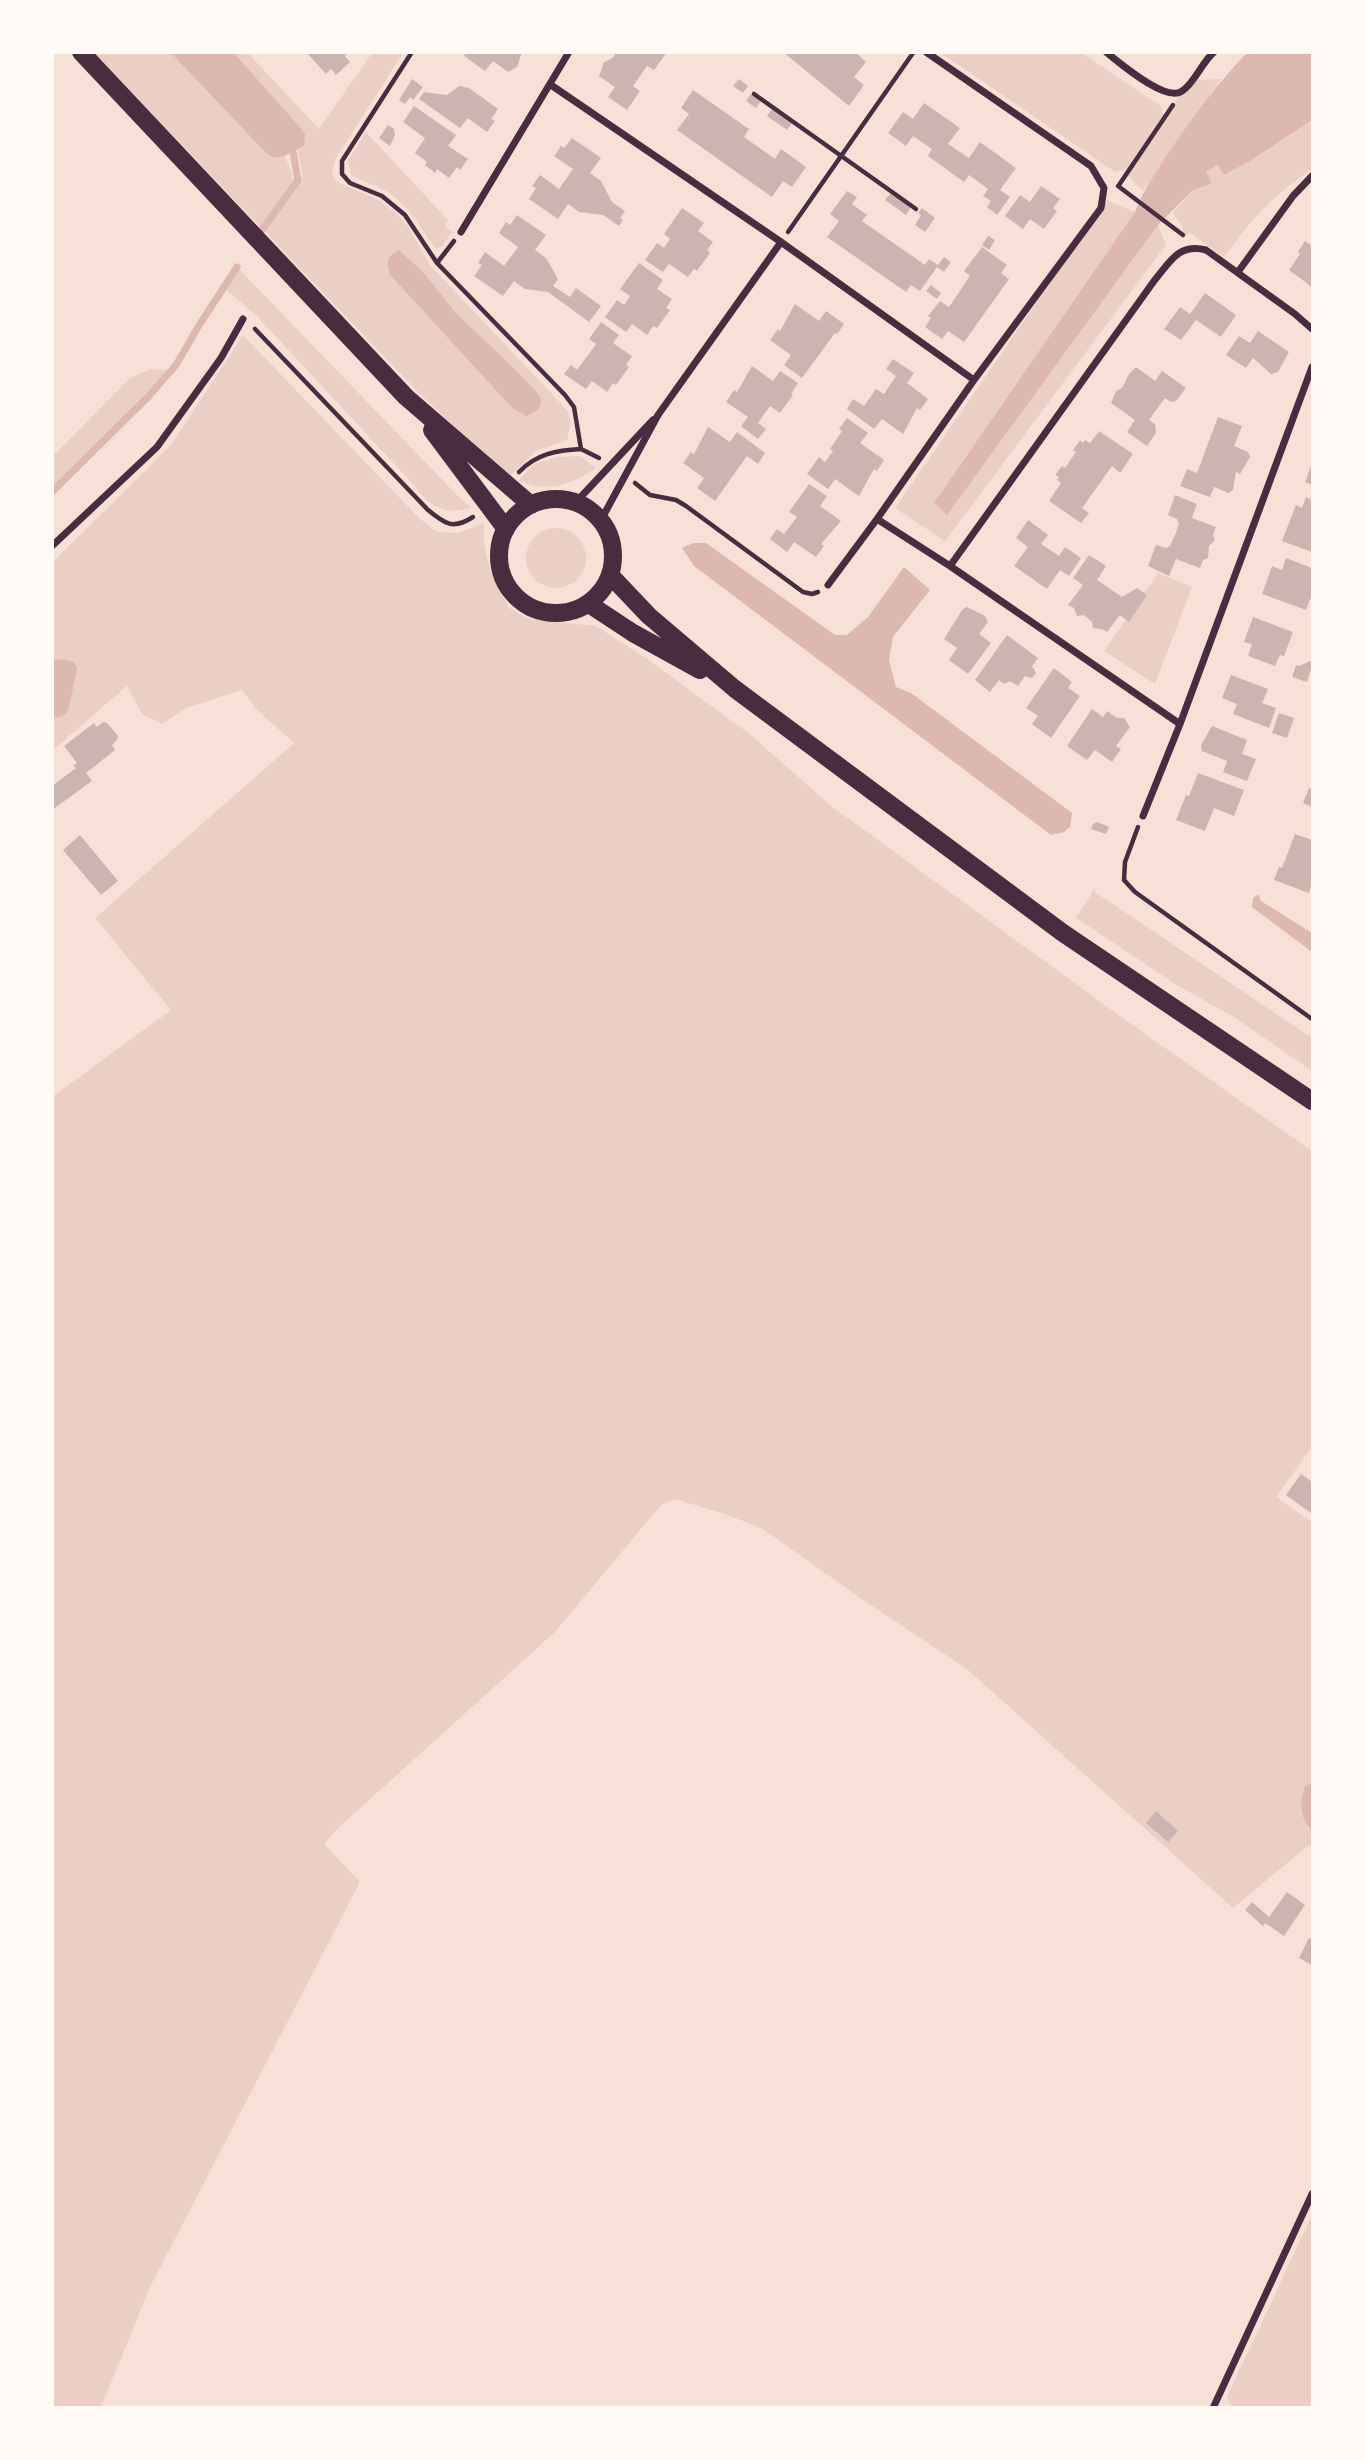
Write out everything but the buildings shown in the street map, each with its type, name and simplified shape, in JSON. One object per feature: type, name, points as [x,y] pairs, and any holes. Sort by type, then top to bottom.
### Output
[{"type":"main road","points":[[81,52],[406,397],[506,529]]},
{"type":"main road","points":[[406,397],[531,505]]},
{"type":"main road","points":[[560,499],[576,502],[601,520],[610,536],[614,557],[611,576],[598,597],[589,604],[572,612],[550,614],[527,606],[510,591],[501,572],[499,551],[506,529],[516,516],[531,505],[560,499]]},
{"type":"main road","points":[[611,576],[649,616],[735,689],[1063,933],[1312,1101]]},
{"type":"main road","points":[[589,604],[633,633],[735,689]]},
{"type":"street","points":[[461,232],[569,52]]},
{"type":"street","points":[[828,585],[1101,208],[1104,188],[1091,166],[926,52]]},
{"type":"street","points":[[1106,52],[1158,89],[1170,94],[1182,92],[1214,52]]},
{"type":"street","points":[[551,85],[781,242],[974,380]]},
{"type":"street","points":[[1238,272],[1293,196],[1312,176]]},
{"type":"street","points":[[601,520],[658,415],[781,242]]},
{"type":"street","points":[[950,566],[1154,281],[1182,250],[1193,247],[1206,250],[1312,329]]},
{"type":"street","points":[[52,546],[157,447],[221,359],[243,319]]},
{"type":"street","points":[[1143,816],[1180,724],[1312,367]]},
{"type":"street","points":[[576,502],[658,415]]},
{"type":"street","points":[[877,519],[1180,724]]},
{"type":"street","points":[[1213,2407],[1312,2194]]},
{"type":"path","points":[[412,52],[342,161],[342,174],[350,183],[370,189],[394,204],[415,227],[438,263],[461,232]]},
{"type":"path","points":[[781,242],[914,52]]},
{"type":"path","points":[[1119,186],[1182,92]]},
{"type":"path","points":[[754,94],[916,209]]},
{"type":"path","points":[[1133,198],[1178,230]]},
{"type":"path","points":[[581,449],[610,463]]},
{"type":"path","points":[[626,476],[650,495],[676,500],[686,506],[803,592],[813,594],[828,585]]},
{"type":"path","points":[[1143,816],[1125,862],[1124,880],[1135,892],[1312,1018]]},
{"type":"shaded area","points":[[94,53],[171,53],[266,153],[274,158],[285,156],[292,179],[297,182],[303,176],[298,152],[304,146],[299,126],[234,53],[248,53],[319,129],[372,53],[403,53],[335,160],[332,172],[337,182],[377,199],[407,225],[430,265],[568,411],[571,423],[567,440],[536,451],[509,477],[420,394]],"holes":[[[391,276],[455,312],[517,371],[513,409]]]},
{"type":"shaded area","points":[[171,53],[234,53],[299,126],[305,134],[304,146],[285,156],[274,158],[266,153]]},
{"type":"shaded area","points":[[941,53],[1082,53],[1161,106],[1163,115],[1128,168],[1115,172]]},
{"type":"shaded area","points":[[1247,53],[1312,53],[1312,120],[1224,175],[1218,165],[1206,172],[1212,183],[1192,191],[1158,225],[947,515],[934,503],[1135,212],[1147,186],[1173,146],[1217,86]]},
{"type":"shaded area","points":[[1221,79],[1143,191],[1126,174],[1190,80]]},
{"type":"shaded area","points":[[1312,120],[1312,169],[1264,208],[1224,257],[1190,233],[1185,236],[1173,213],[1192,191],[1212,183],[1206,172],[1219,165],[1225,175]]},
{"type":"shaded area","points":[[366,132],[448,220],[445,226],[452,232],[442,246],[434,247],[399,201],[382,189],[351,174],[348,161]]},
{"type":"shaded area","points":[[1107,200],[1135,212],[934,503],[947,515],[1158,225],[1166,245],[945,541],[895,508]]},
{"type":"shaded area","points":[[399,250],[423,272],[455,312],[540,396],[541,404],[538,410],[527,416],[513,409],[391,276],[388,261]]},
{"type":"shaded area","points":[[237,267],[472,508],[445,509],[425,498],[256,315],[223,287]]},
{"type":"shaded area","points":[[243,335],[419,518],[437,532],[458,533],[484,523],[484,542],[490,571],[509,608],[529,619],[596,626],[643,656],[751,735],[830,805],[1131,1024],[1312,1151],[1312,1447],[1276,1497],[1312,1522],[1312,1783],[1308,1827],[1312,1830],[1312,1847],[1309,1845],[1233,1908],[967,1669],[763,1529],[675,1499],[661,1505],[555,1632],[336,1830],[324,1844],[360,1882],[150,2287],[101,2407],[53,2407],[52,1097],[171,1010],[95,918],[294,743],[256,709],[242,690],[186,708],[162,724],[142,714],[127,686],[53,750],[53,716],[58,718],[53,661],[53,562],[171,445]]},
{"type":"shaded area","points":[[150,369],[171,371],[53,492],[53,456],[130,378]]},
{"type":"shaded area","points":[[579,456],[596,468],[568,483],[549,487],[518,481],[534,464],[558,457]]},
{"type":"shaded area","points":[[556,528],[568,530],[581,541],[586,558],[584,570],[573,583],[556,588],[544,586],[531,575],[526,558],[528,546],[539,533]]},
{"type":"shaded area","points":[[693,543],[706,543],[835,635],[847,635],[868,617],[904,567],[930,590],[893,637],[889,660],[896,687],[911,693],[1072,813],[1070,827],[1064,832],[1051,835],[694,566],[682,548]]},
{"type":"shaded area","points":[[1158,573],[1192,587],[1155,684],[1104,651]]},
{"type":"shaded area","points":[[59,659],[74,662],[77,668],[69,708],[66,714],[58,718],[53,716],[52,661]]},
{"type":"shaded area","points":[[1095,888],[1095,892],[1312,1038],[1312,1071],[1234,1017],[1178,986],[1076,918]]},
{"type":"shaded area","points":[[1258,894],[1261,901],[1312,933],[1312,952],[1252,907],[1253,898]]},
{"type":"shaded area","points":[[1312,1783],[1312,1830],[1303,1815],[1302,1798],[1305,1786]]},
{"type":"shaded area","points":[[1312,2215],[1312,2407],[1239,2408],[1231,2405],[1227,2397]]},
{"type":"waterway","points":[[262,230],[298,180],[293,152]]},
{"type":"waterway","points":[[52,492],[149,396],[176,365],[237,267]]}]
